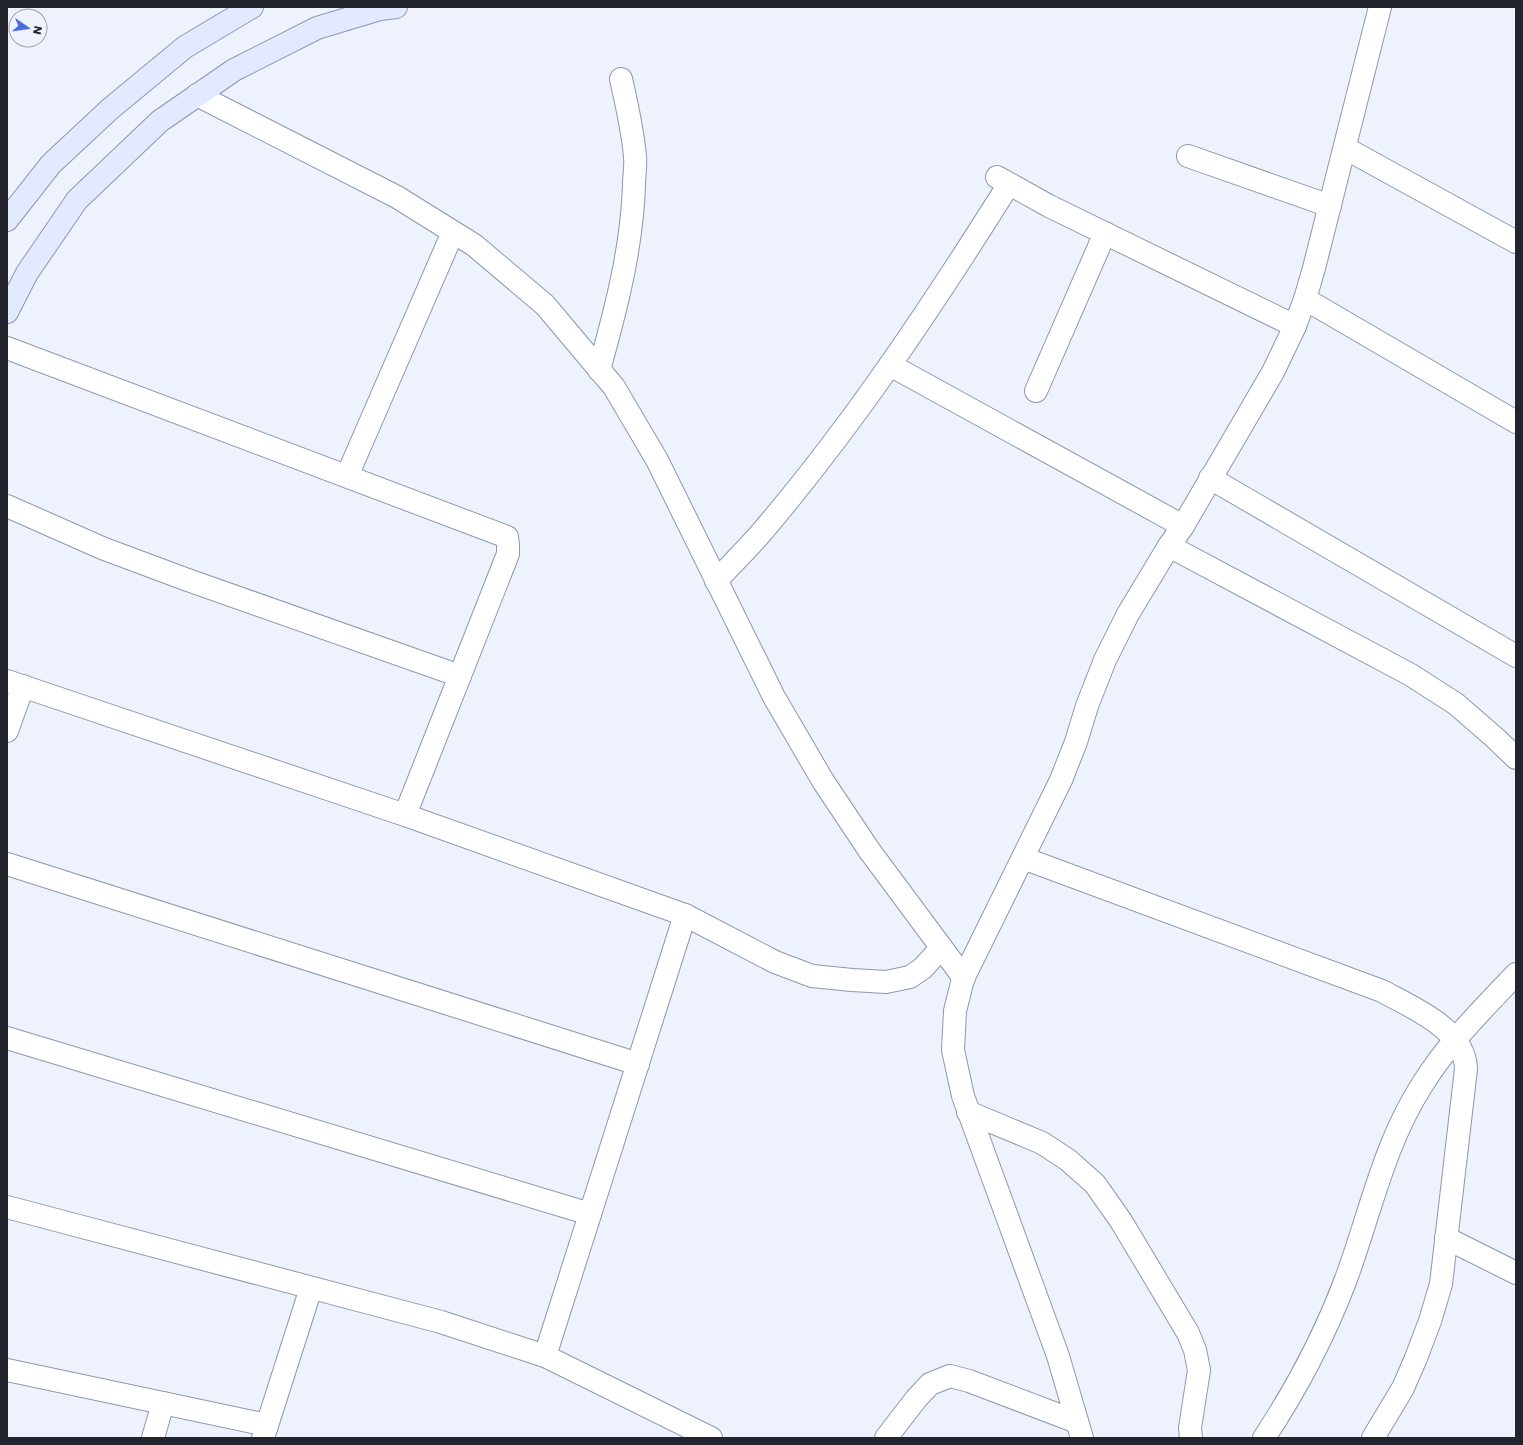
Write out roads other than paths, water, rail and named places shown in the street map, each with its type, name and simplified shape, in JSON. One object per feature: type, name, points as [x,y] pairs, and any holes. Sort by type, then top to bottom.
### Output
[{"type":"main road","points":[[7,220],[51,164],[110,109],[185,47],[252,7]]},
{"type":"main road","points":[[7,312],[27,273],[77,200],[160,121],[234,70],[317,28],[380,9],[396,7]]},
{"type":"street","points":[[1080,1430],[1058,1356],[963,1096],[953,1050],[955,1011],[964,978],[1061,780],[1076,742],[1087,706],[1104,660],[1128,614],[1169,546],[1183,526],[1273,372],[1296,326],[1305,299],[1330,206],[1380,7]]},
{"type":"street","points":[[599,370],[627,258],[634,207],[635,158],[629,114],[621,79]]},
{"type":"street","points":[[197,95],[398,197],[474,245],[545,305],[614,387],[657,460],[774,697],[823,781],[869,850],[964,978]]},
{"type":"street","points":[[1345,148],[1516,242]]},
{"type":"street","points":[[1188,156],[1330,206]]},
{"type":"street","points":[[716,582],[761,533],[822,456],[890,365],[956,268],[1003,181],[1049,206],[1296,326]]},
{"type":"street","points":[[347,476],[453,232]]},
{"type":"street","points":[[1036,391],[1105,233]]},
{"type":"street","points":[[1305,299],[1516,422]]},
{"type":"street","points":[[7,348],[506,537],[508,554],[405,815]]},
{"type":"street","points":[[890,365],[1183,526]]},
{"type":"street","points":[[1210,478],[1516,656]]},
{"type":"street","points":[[7,506],[102,548],[460,676]]},
{"type":"street","points":[[1169,546],[1411,675],[1456,704],[1516,758]]},
{"type":"street","points":[[7,731],[15,683],[405,815],[685,915],[775,962],[812,976],[886,982],[910,977],[923,968],[941,948]]},
{"type":"street","points":[[1023,858],[1382,991],[1426,1015],[1442,1026],[1463,1051],[1466,1059],[1466,1069],[1441,1284],[1430,1321],[1403,1388],[1373,1438]]},
{"type":"street","points":[[7,864],[638,1064]]},
{"type":"street","points":[[545,1356],[685,915]]},
{"type":"street","points":[[1264,1438],[1302,1376],[1325,1330],[1346,1279],[1396,1134],[1421,1085],[1454,1039],[1516,974]]},
{"type":"street","points":[[7,1038],[590,1214]]},
{"type":"street","points":[[968,1112],[1042,1143],[1068,1160],[1095,1184],[1121,1221],[1188,1333],[1195,1350],[1199,1370],[1190,1428],[1190,1438]]},
{"type":"street","points":[[7,1207],[441,1322],[545,1356],[711,1438]]},
{"type":"street","points":[[1446,1238],[1516,1273]]},
{"type":"street","points":[[7,1370],[163,1403],[265,1432],[311,1288]]},
{"type":"street","points":[[886,1438],[916,1399],[930,1384],[950,1376],[969,1381],[1080,1430]]},
{"type":"street","points":[[153,1438],[163,1403]]}]
